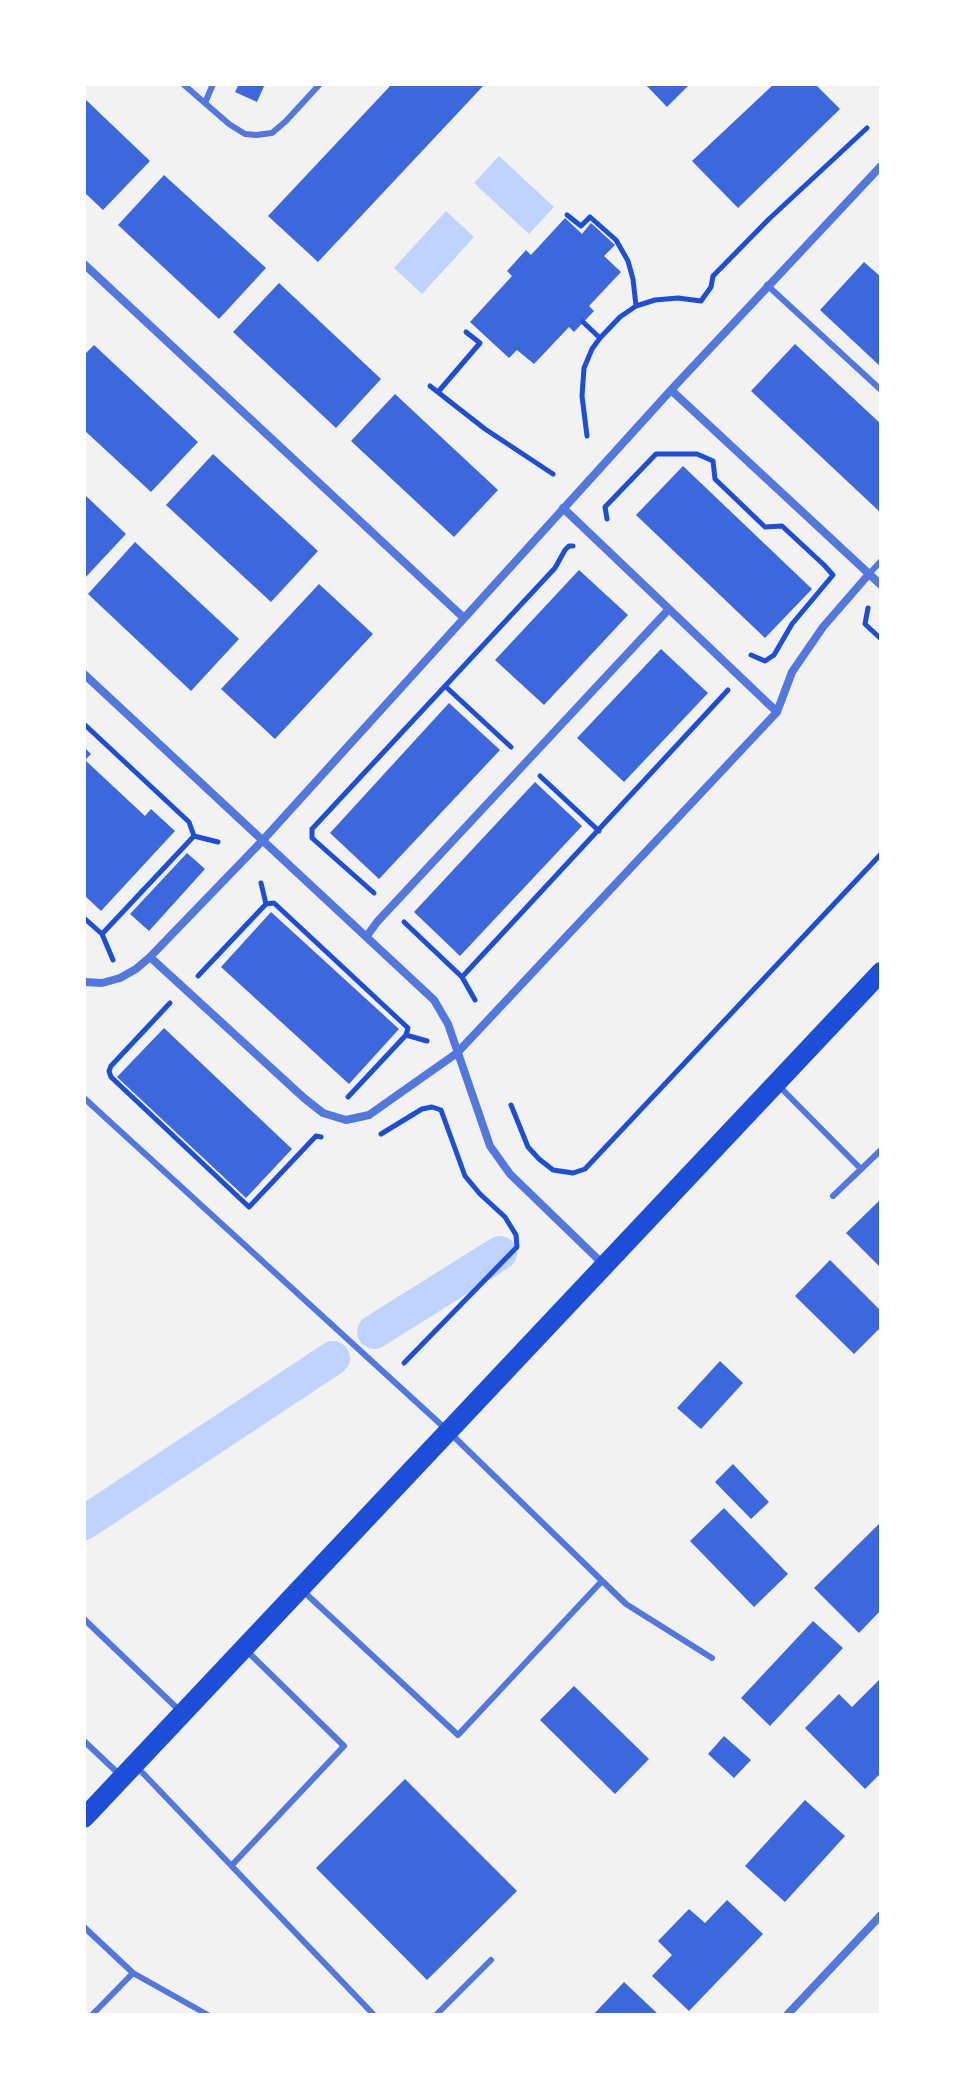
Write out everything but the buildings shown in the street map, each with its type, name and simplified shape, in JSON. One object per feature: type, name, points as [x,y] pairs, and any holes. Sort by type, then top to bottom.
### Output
[{"type":"main road","points":[[84,1818],[881,972]]},
{"type":"street","points":[[84,982],[102,983],[120,978],[150,957],[263,840],[767,285],[881,166]]},
{"type":"street","points":[[84,264],[464,618]]},
{"type":"street","points":[[671,390],[881,585]]},
{"type":"street","points":[[563,508],[777,712]]},
{"type":"street","points":[[150,957],[323,1113],[346,1120],[369,1115],[457,1053],[777,712],[792,672],[823,627],[869,574]]},
{"type":"street","points":[[367,936],[669,609]]},
{"type":"street","points":[[84,674],[434,1000],[448,1024],[490,1146],[510,1174],[604,1266]]},
{"type":"street","points":[[787,2015],[881,1915]]},
{"type":"lane","points":[[183,84],[229,124],[245,134],[256,135],[272,133],[320,84]]},
{"type":"lane","points":[[205,103],[213,84]]},
{"type":"lane","points":[[767,285],[881,390]]},
{"type":"lane","points":[[869,574],[881,561]]},
{"type":"lane","points":[[776,1083],[861,1169]]},
{"type":"lane","points":[[84,1098],[448,1431],[601,1582],[626,1604],[712,1658]]},
{"type":"lane","points":[[833,1196],[881,1150]]},
{"type":"lane","points":[[301,1588],[458,1735],[601,1582]]},
{"type":"lane","points":[[84,1619],[183,1713]]},
{"type":"lane","points":[[232,1865],[344,1746],[244,1648]]},
{"type":"lane","points":[[84,1741],[128,1771],[232,1865],[374,2015]]},
{"type":"lane","points":[[84,1927],[133,1973],[208,2015]]},
{"type":"lane","points":[[436,2015],[491,1960]]},
{"type":"lane","points":[[92,2015],[133,1973]]},
{"type":"path","points":[[587,436],[582,396],[584,368],[600,338],[620,317],[636,306],[678,298],[701,301],[711,287],[713,276],[867,128]]},
{"type":"path","points":[[567,215],[581,226],[590,217],[616,240],[628,261],[636,306]]},
{"type":"path","points":[[583,322],[600,338]]},
{"type":"path","points":[[438,392],[480,343],[466,332]]},
{"type":"path","points":[[430,386],[485,429],[553,474]]},
{"type":"path","points":[[607,519],[605,507],[656,454],[697,454],[713,461],[715,479],[765,527],[782,526],[824,565],[833,575],[792,624],[774,655],[765,661],[751,655]]},
{"type":"path","points":[[374,893],[312,838],[312,829],[555,568],[569,546],[577,547]]},
{"type":"path","points":[[869,607],[865,624],[881,639]]},
{"type":"path","points":[[462,977],[728,691],[717,680]]},
{"type":"path","points":[[445,686],[511,747]]},
{"type":"path","points":[[84,724],[189,822],[194,836]]},
{"type":"path","points":[[534,769],[599,831]]},
{"type":"path","points":[[194,836],[218,842]]},
{"type":"path","points":[[102,934],[194,836]]},
{"type":"path","points":[[511,1105],[528,1147],[539,1159],[553,1170],[573,1173],[585,1169],[881,854]]},
{"type":"path","points":[[261,883],[266,904]]},
{"type":"path","points":[[198,976],[266,904],[274,903],[408,1028],[406,1035],[348,1098]]},
{"type":"path","points":[[398,917],[462,977],[475,1000]]},
{"type":"path","points":[[84,918],[102,934],[113,961]]},
{"type":"path","points":[[170,1003],[111,1066],[111,1077],[249,1207],[316,1136],[331,1140]]},
{"type":"path","points":[[406,1035],[427,1041]]},
{"type":"path","points":[[372,1137],[387,1132],[422,1109],[432,1107],[441,1110],[465,1176],[505,1217],[516,1235],[517,1247],[404,1363]]},
{"type":"water","points":[[499,156],[554,207],[529,234],[474,183]]},
{"type":"water","points":[[446,211],[474,237],[422,294],[394,268]]},
{"type":"waterway","points":[[374,1332],[500,1253]]},
{"type":"waterway","points":[[84,1523],[333,1358]]}]
